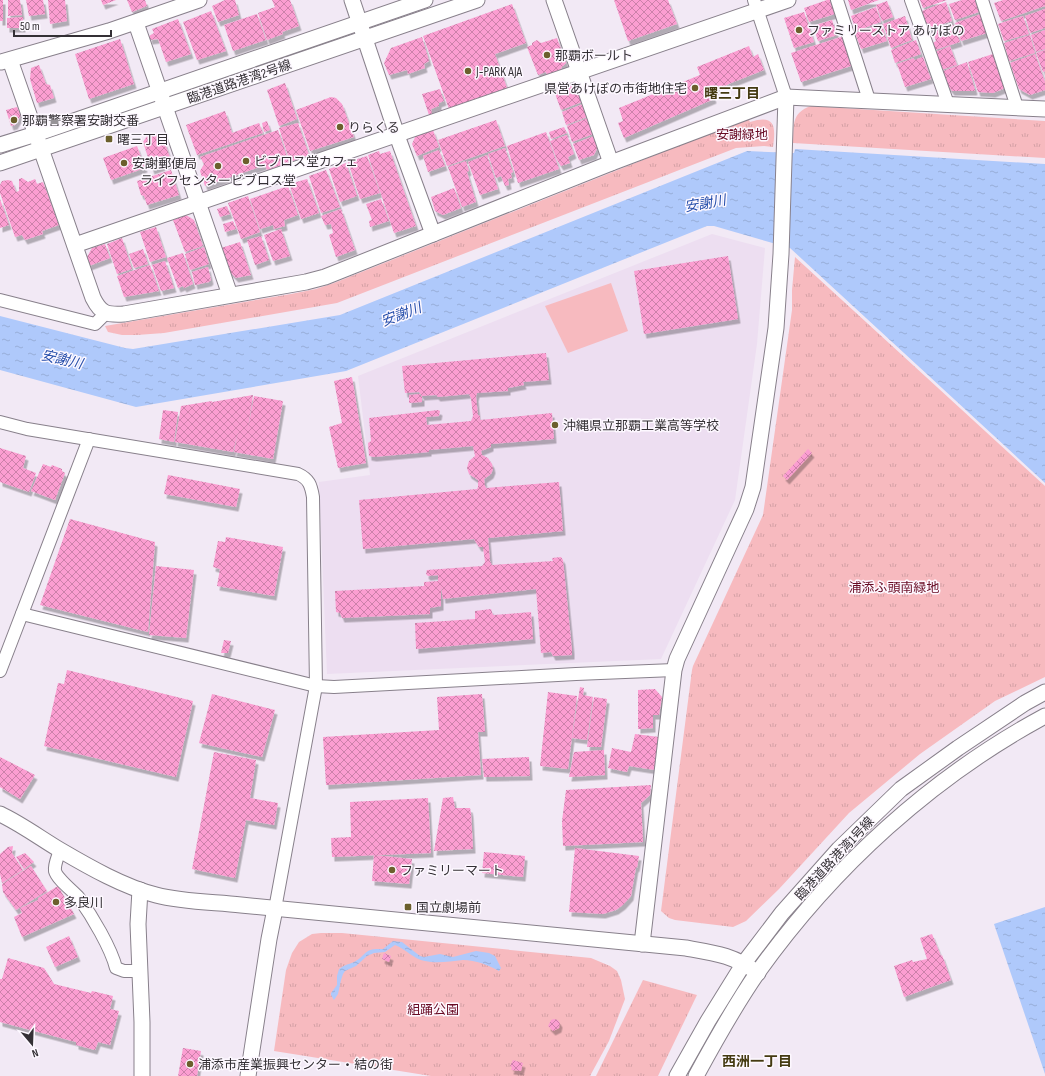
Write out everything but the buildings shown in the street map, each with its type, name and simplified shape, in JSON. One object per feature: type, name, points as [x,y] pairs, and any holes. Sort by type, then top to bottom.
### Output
[{"type":"street","points":[[198,0],[136,23],[5,61],[36,134],[96,306],[102,312],[111,315],[306,282],[325,277],[611,163],[786,97],[1045,109]]},
{"type":"street","points":[[352,0],[397,134],[433,234]]},
{"type":"street","name":"臨港道路港湾2号線","points":[[0,144],[36,134],[425,0]]},
{"type":"street","name":"臨港道路港湾2号線","points":[[0,163],[477,0]]},
{"type":"street","points":[[554,0],[611,163]]},
{"type":"street","points":[[75,245],[579,72],[756,5],[788,0]]},
{"type":"street","points":[[837,0],[870,100]]},
{"type":"street","points":[[911,0],[948,104]]},
{"type":"street","points":[[982,0],[1017,107]]},
{"type":"street","points":[[642,944],[674,670],[746,509],[753,487],[776,328],[782,254],[786,97],[756,5]]},
{"type":"street","points":[[136,23],[230,295]]},
{"type":"street","points":[[0,300],[95,324],[106,313]]},
{"type":"street","points":[[0,422],[27,429],[298,474],[304,477],[311,485],[313,496],[316,686],[269,939],[248,1076]]},
{"type":"street","points":[[0,671],[89,439]]},
{"type":"street","points":[[22,614],[316,686],[334,687],[674,670]]},
{"type":"street","name":"臨港道路港湾1号線","points":[[677,1076],[708,1021],[744,963],[782,913],[839,849],[900,789],[1025,703],[1045,692]]},
{"type":"street","name":"臨港道路港湾1号線","points":[[696,1076],[720,1033],[758,973],[784,938],[817,899],[867,846],[938,785],[1000,743],[1045,716]]},
{"type":"street","points":[[0,814],[60,850],[114,879],[140,890],[168,898],[712,952],[744,963],[758,973]]},
{"type":"street","points":[[60,850],[55,865],[55,873],[79,898],[114,959],[116,968],[124,971],[139,971]]},
{"type":"street","points":[[140,890],[138,924],[142,1022],[142,1076]]},
{"type":"shaded area","name":"沖縄県立那覇工業高等学校","points":[[712,234],[765,248],[757,344],[735,500],[661,659],[327,674],[319,482],[370,475],[358,376]]},
{"type":"green space","name":"安謝緑地","points":[[811,106],[1045,121],[1045,158],[793,143],[795,120],[800,112]]},
{"type":"green space","name":"安謝緑地","points":[[748,118],[750,122],[765,120],[772,124],[774,128],[773,147],[764,146],[736,148],[337,303],[164,333],[122,335],[108,332],[105,326],[316,289]]},
{"type":"green space","name":"浦添ふ頭南緑地","points":[[795,257],[1045,486],[1045,677],[995,701],[920,754],[849,813],[779,889],[746,921],[733,927],[675,920],[669,918],[661,911],[692,670],[763,515],[792,310]]},
{"type":"green space","points":[[611,283],[628,331],[568,353],[545,306]]},
{"type":"green space","name":"組踊公園","points":[[342,933],[591,958],[610,966],[617,971],[621,980],[625,999],[609,1041],[590,1076],[431,1076],[274,1051],[286,970],[292,953],[299,942],[312,934]]},
{"type":"green space","points":[[643,980],[697,995],[658,1076],[596,1076]]},
{"type":"water","name":"安謝川","points":[[795,149],[1045,164],[1045,483],[790,248],[714,226],[707,226],[346,371],[136,407],[0,370],[0,316],[133,349],[340,315],[747,151],[794,153]]},
{"type":"water","points":[[1045,907],[1045,1074],[994,924]]},
{"type":"water","points":[[393,941],[402,942],[420,956],[424,957],[440,954],[453,957],[476,951],[489,953],[495,956],[501,968],[499,971],[482,963],[468,960],[439,962],[425,961],[395,945],[385,952],[374,953],[367,956],[356,966],[345,971],[341,980],[338,994],[334,1000],[331,993],[337,985],[339,969],[354,962],[366,952],[372,949],[383,949]]},
{"type":"place","name":"ファミリーストア あけぼの","points":[[799,30]]},
{"type":"place","name":"那覇ボールト","points":[[547,55]]},
{"type":"place","name":"J-PARK AJA","points":[[468,71]]},
{"type":"place","name":"県営あけぼの市街地住宅","points":[[695,88]]},
{"type":"place","name":"那覇警察署安謝交番","points":[[14,120]]},
{"type":"place","name":"りらくる","points":[[340,127]]},
{"type":"place","name":"曙三丁目","points":[[109,139]]},
{"type":"place","name":"ビブロス堂カフェ","points":[[246,161]]},
{"type":"place","name":"安謝郵便局","points":[[124,163]]},
{"type":"place","name":"ライフセンタービブロス堂","points":[[218,166]]},
{"type":"place","name":"沖縄県立那覇工業高等学校","points":[[555,425]]},
{"type":"place","name":"ファミリーマート","points":[[392,870]]},
{"type":"place","name":"多良川","points":[[56,902]]},
{"type":"place","name":"国立劇場前","points":[[408,907]]},
{"type":"place","name":"浦添市産業振興センター・結の街","points":[[190,1064]]},
{"type":"district","name":"曙三丁目","points":[[732,93]]},
{"type":"district","name":"西洲一丁目","points":[[757,1061]]}]
